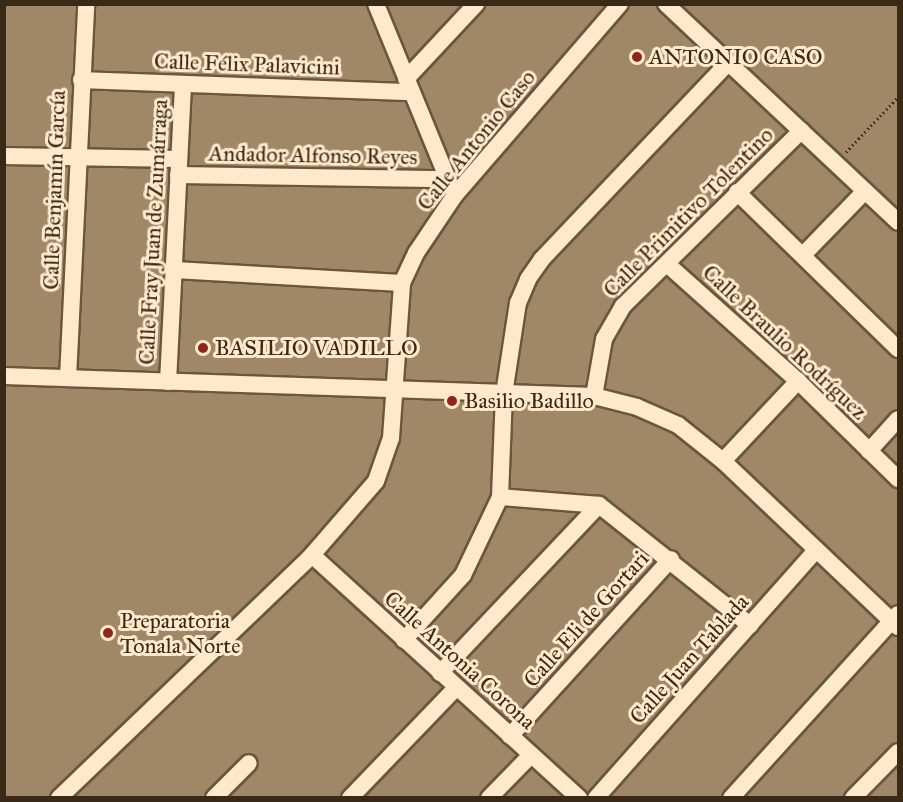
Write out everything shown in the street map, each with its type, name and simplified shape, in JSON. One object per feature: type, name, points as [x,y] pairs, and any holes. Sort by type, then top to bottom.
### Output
[{"type":"street","name":"Calle Benjamín García","points":[[68,378],[86,4]]},
{"type":"street","points":[[376,4],[455,195]]},
{"type":"street","points":[[409,86],[476,4]]},
{"type":"street","name":"Calle Antonio Caso","points":[[59,798],[312,555],[376,481],[391,438],[402,283],[416,253],[455,195],[620,4]]},
{"type":"street","points":[[666,4],[898,222]]},
{"type":"street","points":[[404,640],[463,575],[500,497],[504,394],[518,303],[528,279],[542,259],[728,63]]},
{"type":"street","name":"Calle Félix Palavicini","points":[[81,80],[183,84],[409,86]]},
{"type":"street","name":"Calle Fray Juan de Zumárraga","points":[[168,382],[183,84]]},
{"type":"street","name":"Calle Primitivo Tolentino","points":[[594,396],[604,339],[611,323],[736,192],[801,130]]},
{"type":"street","name":"Andador Alfonso Reyes","points":[[4,156],[78,157],[179,167],[447,179]]},
{"type":"street","points":[[803,255],[865,190]]},
{"type":"street","points":[[736,192],[898,349]]},
{"type":"street","name":"Calle Braulio Rodríguez","points":[[667,264],[798,381],[898,479]]},
{"type":"street","points":[[174,270],[402,283]]},
{"type":"street","points":[[4,376],[594,396],[658,414],[723,461],[816,550],[896,620],[734,797]]},
{"type":"street","points":[[723,461],[798,381]]},
{"type":"street","points":[[869,451],[898,419]]},
{"type":"street","points":[[500,497],[599,505],[671,559],[750,625]]},
{"type":"street","points":[[440,673],[599,505]]},
{"type":"street","name":"Calle Juan Tablada","points":[[596,798],[816,550]]},
{"type":"street","name":"Calle Antonia Corona","points":[[312,555],[579,798]]},
{"type":"street","name":"Calle Eli de Gortari","points":[[510,736],[671,559]]},
{"type":"street","points":[[350,798],[456,688]]},
{"type":"street","points":[[853,798],[898,752]]},
{"type":"street","points":[[489,798],[531,755]]},
{"type":"street","points":[[214,798],[249,764]]},
{"type":"path","points":[[836,163],[898,97]]},
{"type":"building","name":"Basilio Badillo","points":[[4,4],[898,4],[898,798],[4,798]]},
{"type":"place","name":"ANTONIO CASO","points":[[637,57]]},
{"type":"place","name":"BASILIO VADILLO","points":[[203,348]]},
{"type":"place","name":"Basilio Badillo","points":[[452,401]]},
{"type":"place","name":"Preparatoria Tonala Norte","points":[[108,633]]}]
